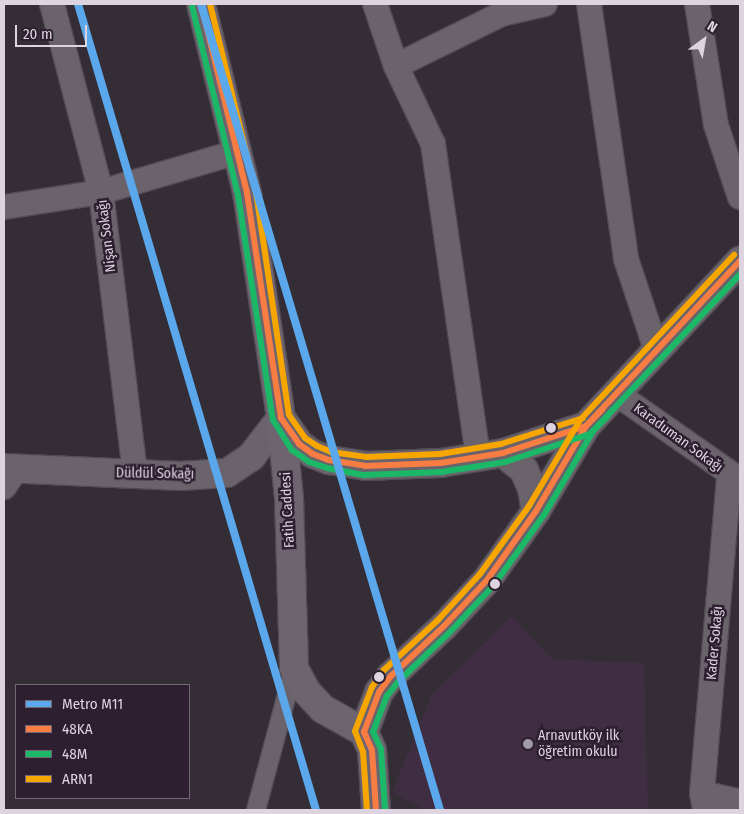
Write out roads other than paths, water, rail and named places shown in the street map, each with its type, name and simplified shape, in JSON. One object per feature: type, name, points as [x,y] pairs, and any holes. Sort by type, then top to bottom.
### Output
[{"type":"main road","name":"Fatih Caddesi","points":[[201,4],[247,193],[281,418],[288,498],[294,668]]},
{"type":"main road","points":[[364,732],[379,692],[390,676],[444,626],[487,580],[536,511],[586,426],[740,262]]},
{"type":"main road","points":[[281,418],[300,444],[313,454],[329,460],[365,466],[441,463],[490,455],[586,426]]},
{"type":"main road","name":"Düldül Sokağı","points":[[8,474],[181,476],[227,473],[251,457],[281,418]]},
{"type":"main road","points":[[490,455],[524,470],[532,489],[536,511]]},
{"type":"main road","points":[[294,668],[306,691],[323,709],[364,732],[372,750],[376,810]]},
{"type":"street","name":"Nişan Sokağı","points":[[52,4],[101,192],[135,474]]},
{"type":"street","points":[[375,4],[396,66],[433,144],[490,455]]},
{"type":"street","points":[[396,66],[499,9],[546,4]]},
{"type":"street","points":[[589,4],[626,259],[657,352]]},
{"type":"street","points":[[697,4],[716,125],[740,197]]},
{"type":"street","points":[[4,207],[101,192],[237,152]]},
{"type":"street","name":"Karaduman Sokağı","points":[[617,394],[735,478]]},
{"type":"street","name":"Kader Sokağı","points":[[704,802],[735,478]]},
{"type":"street","name":"Fatih Caddesi","points":[[256,810],[294,668]]},
{"type":"street","points":[[704,802],[740,802]]},
{"type":"metro line","name":"M11","points":[[78,4],[316,810]]},
{"type":"metro line","name":"M11","points":[[201,4],[440,810]]},
{"type":"place","name":"Arnavutköy ilk öğretim okulu","points":[[528,744]]}]
